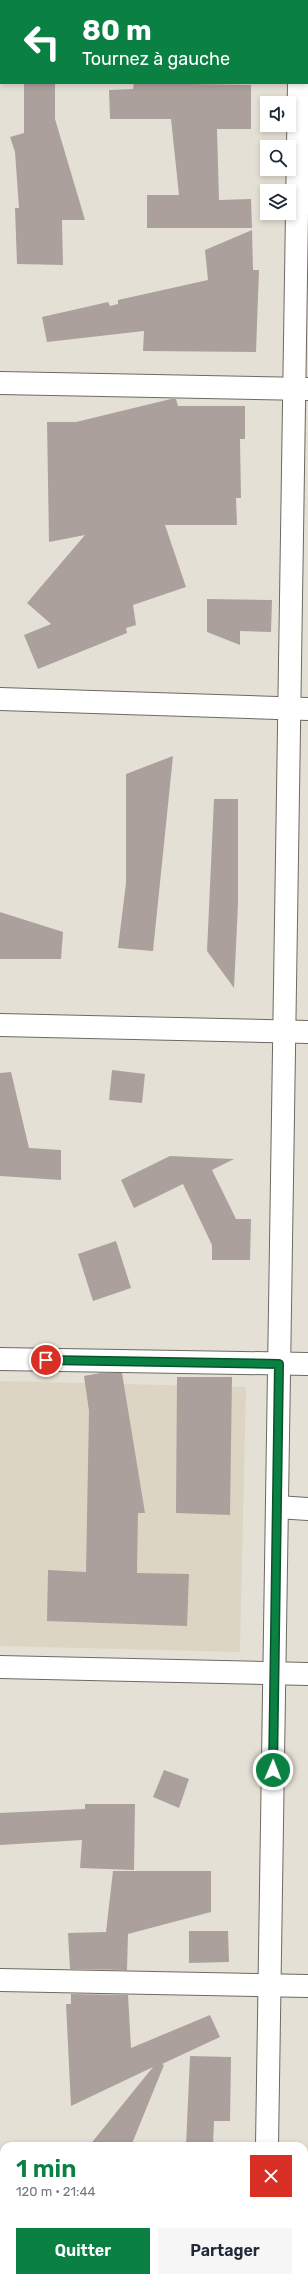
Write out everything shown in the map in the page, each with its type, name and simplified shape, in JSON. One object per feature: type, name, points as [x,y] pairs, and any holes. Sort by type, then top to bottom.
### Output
[{"type":"street","points":[[267,2142],[284,1031],[299,709],[301,389],[299,84]]},
{"type":"street","points":[[0,383],[301,389]]},
{"type":"street","points":[[0,699],[299,709]]},
{"type":"street","points":[[0,1025],[308,1032]]},
{"type":"street","points":[[0,1359],[308,1364]]},
{"type":"street","points":[[277,1507],[308,1509]]},
{"type":"street","points":[[0,1667],[308,1674]]},
{"type":"street","points":[[0,1980],[308,1986]]},
{"type":"shaded area","points":[[0,1381],[246,1387],[240,1652],[0,1646]]},
{"type":"building","points":[[24,84],[55,84],[55,119],[85,220],[62,220],[63,265],[17,264],[15,208],[19,208],[15,152],[10,137],[24,133]]},
{"type":"building","points":[[134,84],[251,85],[251,129],[217,129],[219,200],[251,199],[252,228],[147,228],[147,195],[179,195],[171,119],[110,119],[109,90],[133,89]]},
{"type":"building","points":[[252,230],[253,270],[259,270],[256,352],[143,351],[144,331],[47,342],[42,317],[108,302],[110,306],[118,304],[118,300],[208,280],[205,250]]},
{"type":"building","points":[[176,399],[178,406],[245,406],[245,439],[240,439],[241,498],[236,498],[237,525],[165,525],[186,587],[133,605],[136,625],[126,628],[127,633],[38,669],[24,635],[51,624],[27,603],[85,535],[49,542],[47,422],[76,422]]},
{"type":"building","points":[[207,599],[272,600],[271,632],[240,631],[240,645],[207,632]]},
{"type":"building","points":[[173,756],[153,951],[118,948],[126,883],[126,774]]},
{"type":"building","points":[[214,799],[238,799],[238,904],[234,988],[207,951]]},
{"type":"building","points":[[0,912],[63,932],[61,959],[0,959]]},
{"type":"building","points":[[112,1070],[145,1074],[142,1103],[109,1100]]},
{"type":"building","points":[[11,1072],[29,1148],[61,1150],[61,1180],[0,1176],[0,1073]]},
{"type":"building","points":[[170,1156],[234,1159],[212,1170],[236,1219],[251,1219],[250,1260],[212,1260],[212,1245],[183,1184],[134,1208],[121,1180]]},
{"type":"building","points":[[116,1241],[131,1288],[93,1301],[78,1254]]},
{"type":"building","points":[[100,1373],[122,1373],[145,1513],[138,1513],[137,1573],[189,1574],[187,1626],[47,1621],[48,1570],[86,1572],[89,1411],[84,1376]]},
{"type":"building","points":[[177,1377],[232,1377],[230,1515],[176,1513]]},
{"type":"building","points":[[164,1770],[189,1779],[179,1808],[153,1797]]},
{"type":"building","points":[[85,1804],[135,1804],[134,1870],[80,1868],[82,1840],[0,1845],[0,1813],[85,1809]]},
{"type":"building","points":[[113,1871],[211,1871],[211,1912],[128,1934],[127,1970],[70,1969],[68,1933],[106,1932]]},
{"type":"building","points":[[189,1931],[228,1931],[229,1962],[189,1963]]},
{"type":"building","points":[[71,1994],[128,1995],[131,2048],[210,2015],[220,2037],[162,2064],[164,2065],[133,2142],[92,2142],[153,2067],[71,2106],[66,2004],[71,2004]]},
{"type":"building","points":[[190,2056],[231,2057],[230,2121],[214,2121],[213,2142],[186,2142]]},
{"type":"route","points":[[46,1360],[279,1364],[273,1770]]}]
